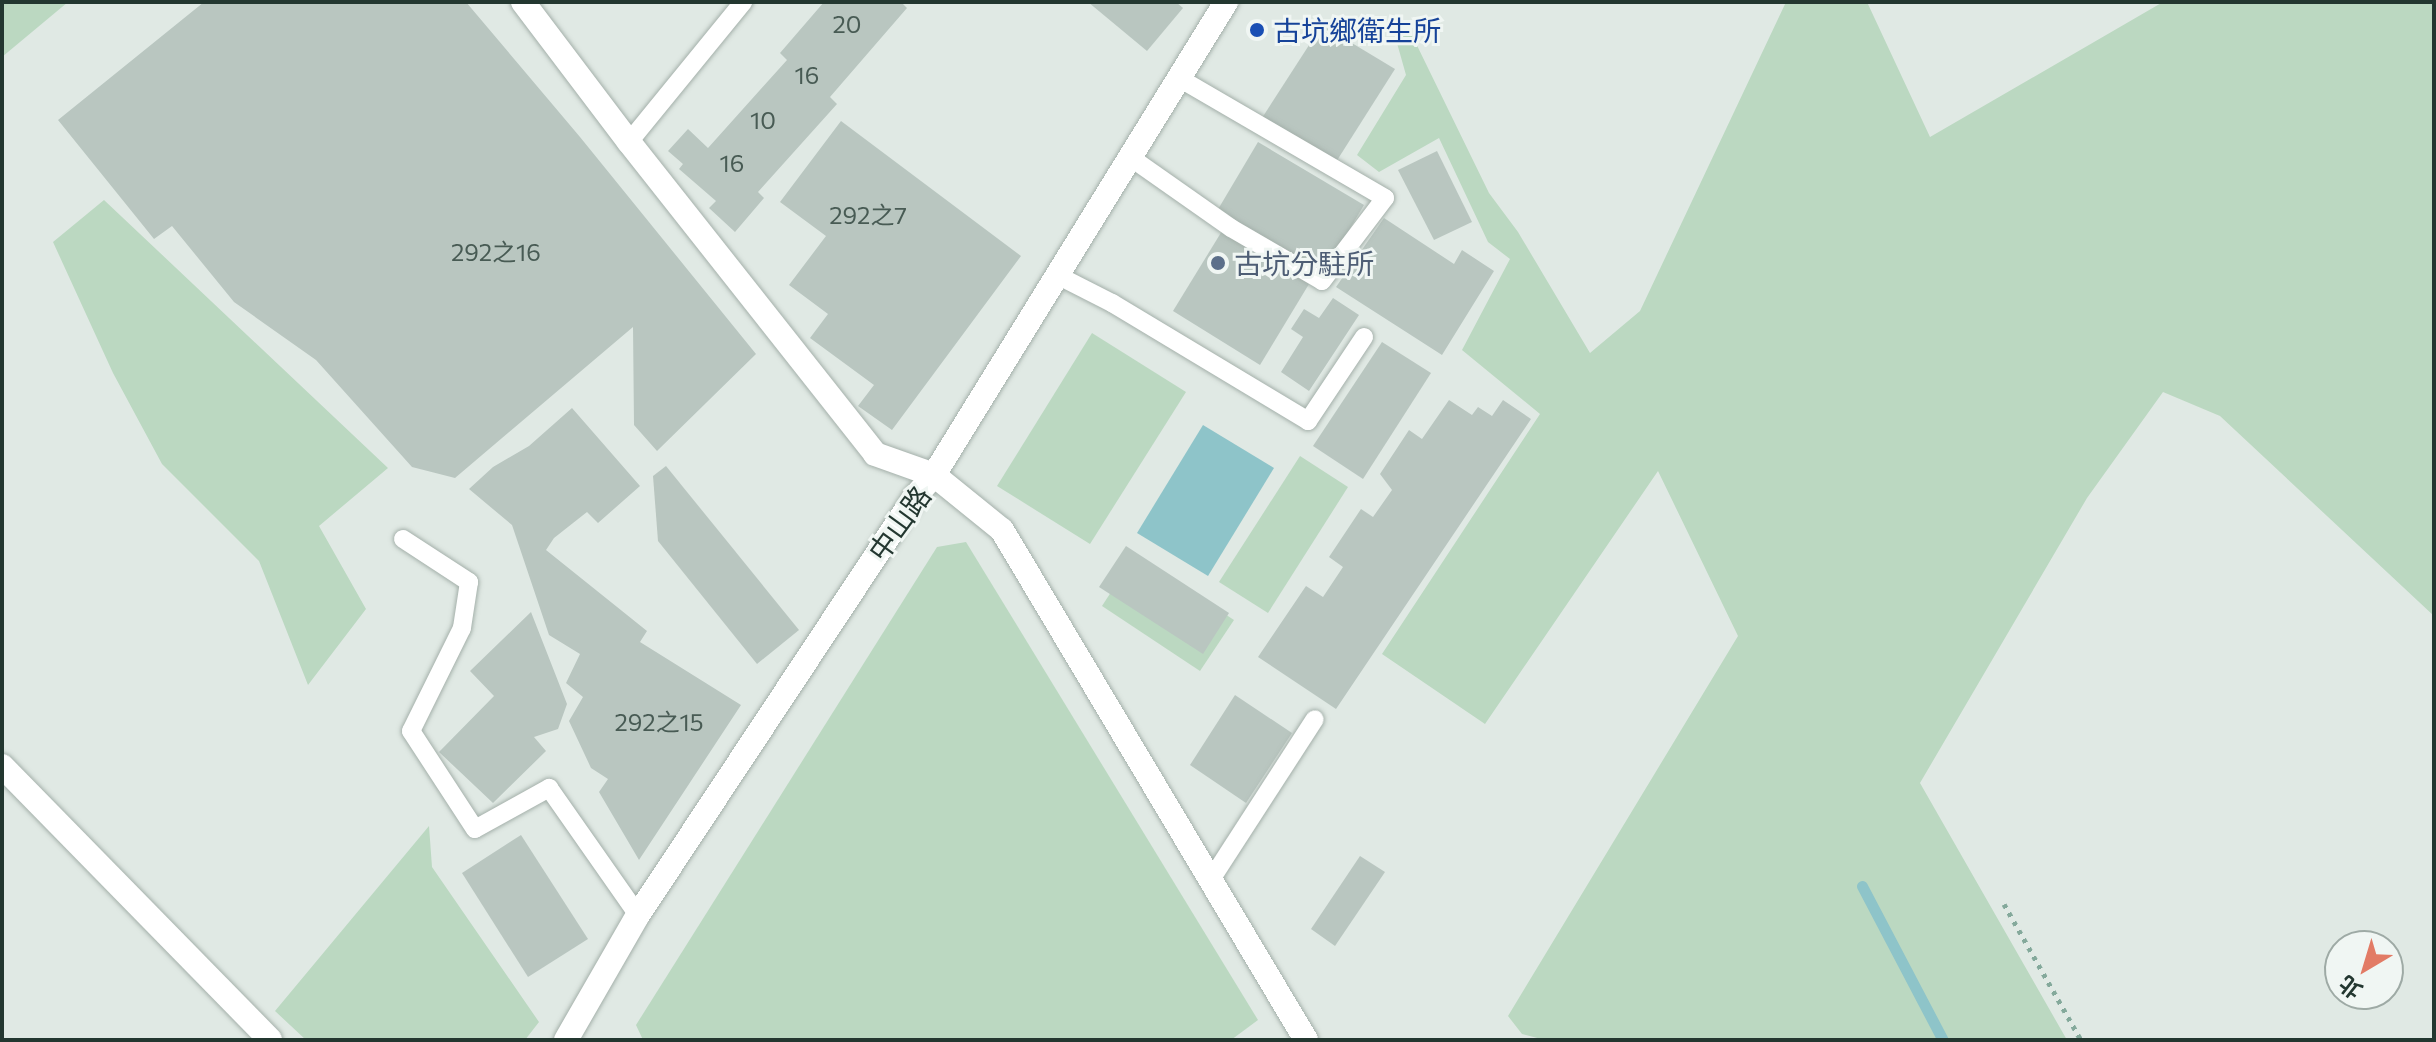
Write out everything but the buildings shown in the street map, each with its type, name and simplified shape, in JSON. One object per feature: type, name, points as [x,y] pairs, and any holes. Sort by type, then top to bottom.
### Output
[{"type":"street","points":[[523,2],[875,454],[934,475],[1002,530],[1306,1040]]},
{"type":"street","name":"中山路","points":[[566,1040],[638,915],[913,499],[934,475],[1226,2]]},
{"type":"street","points":[[2,766],[270,1040]]},
{"type":"lane","points":[[629,142],[743,2]]},
{"type":"lane","points":[[1130,157],[1231,228],[1322,281],[1385,198],[1179,78]]},
{"type":"lane","points":[[1057,275],[1112,303],[1308,421],[1364,337]]},
{"type":"lane","points":[[403,539],[469,582],[462,628],[411,731],[450,785],[475,829],[549,788],[638,915]]},
{"type":"lane","points":[[1212,878],[1315,719]]},
{"type":"path","points":[[2004,904],[2081,1040]]},
{"type":"green space","points":[[2,2],[68,2],[2,57]]},
{"type":"green space","points":[[1786,2],[1867,2],[1930,137],[2163,2],[2434,2],[2434,616],[2220,416],[2163,392],[2087,498],[1920,783],[2067,1040],[1545,1040],[1522,1034],[1508,1016],[1738,636],[1658,471],[1485,724],[1382,654],[1540,414],[1462,350],[1510,259],[1488,242],[1439,138],[1379,172],[1357,155],[1406,75],[1393,29],[1407,25],[1489,193],[1518,232],[1590,353],[1640,311]]},
{"type":"green space","points":[[104,200],[388,468],[319,526],[366,609],[308,685],[259,561],[162,464],[113,373],[53,242]]},
{"type":"green space","points":[[1092,333],[1186,392],[1090,544],[997,486]]},
{"type":"green space","points":[[1300,456],[1348,487],[1268,613],[1219,582]]},
{"type":"green space","points":[[966,542],[1258,1020],[1231,1040],[643,1040],[636,1025],[937,547]]},
{"type":"green space","points":[[1135,555],[1234,620],[1200,671],[1102,606]]},
{"type":"green space","points":[[429,826],[432,867],[539,1022],[525,1040],[306,1040],[275,1011]]},
{"type":"water","points":[[1203,425],[1274,468],[1208,576],[1137,533]]},
{"type":"waterway","points":[[1862,886],[1943,1040]]},
{"type":"place","name":"古坑鄉衛生所","points":[[1257,30]]},
{"type":"place","name":"古坑分駐所","points":[[1218,263]]}]
